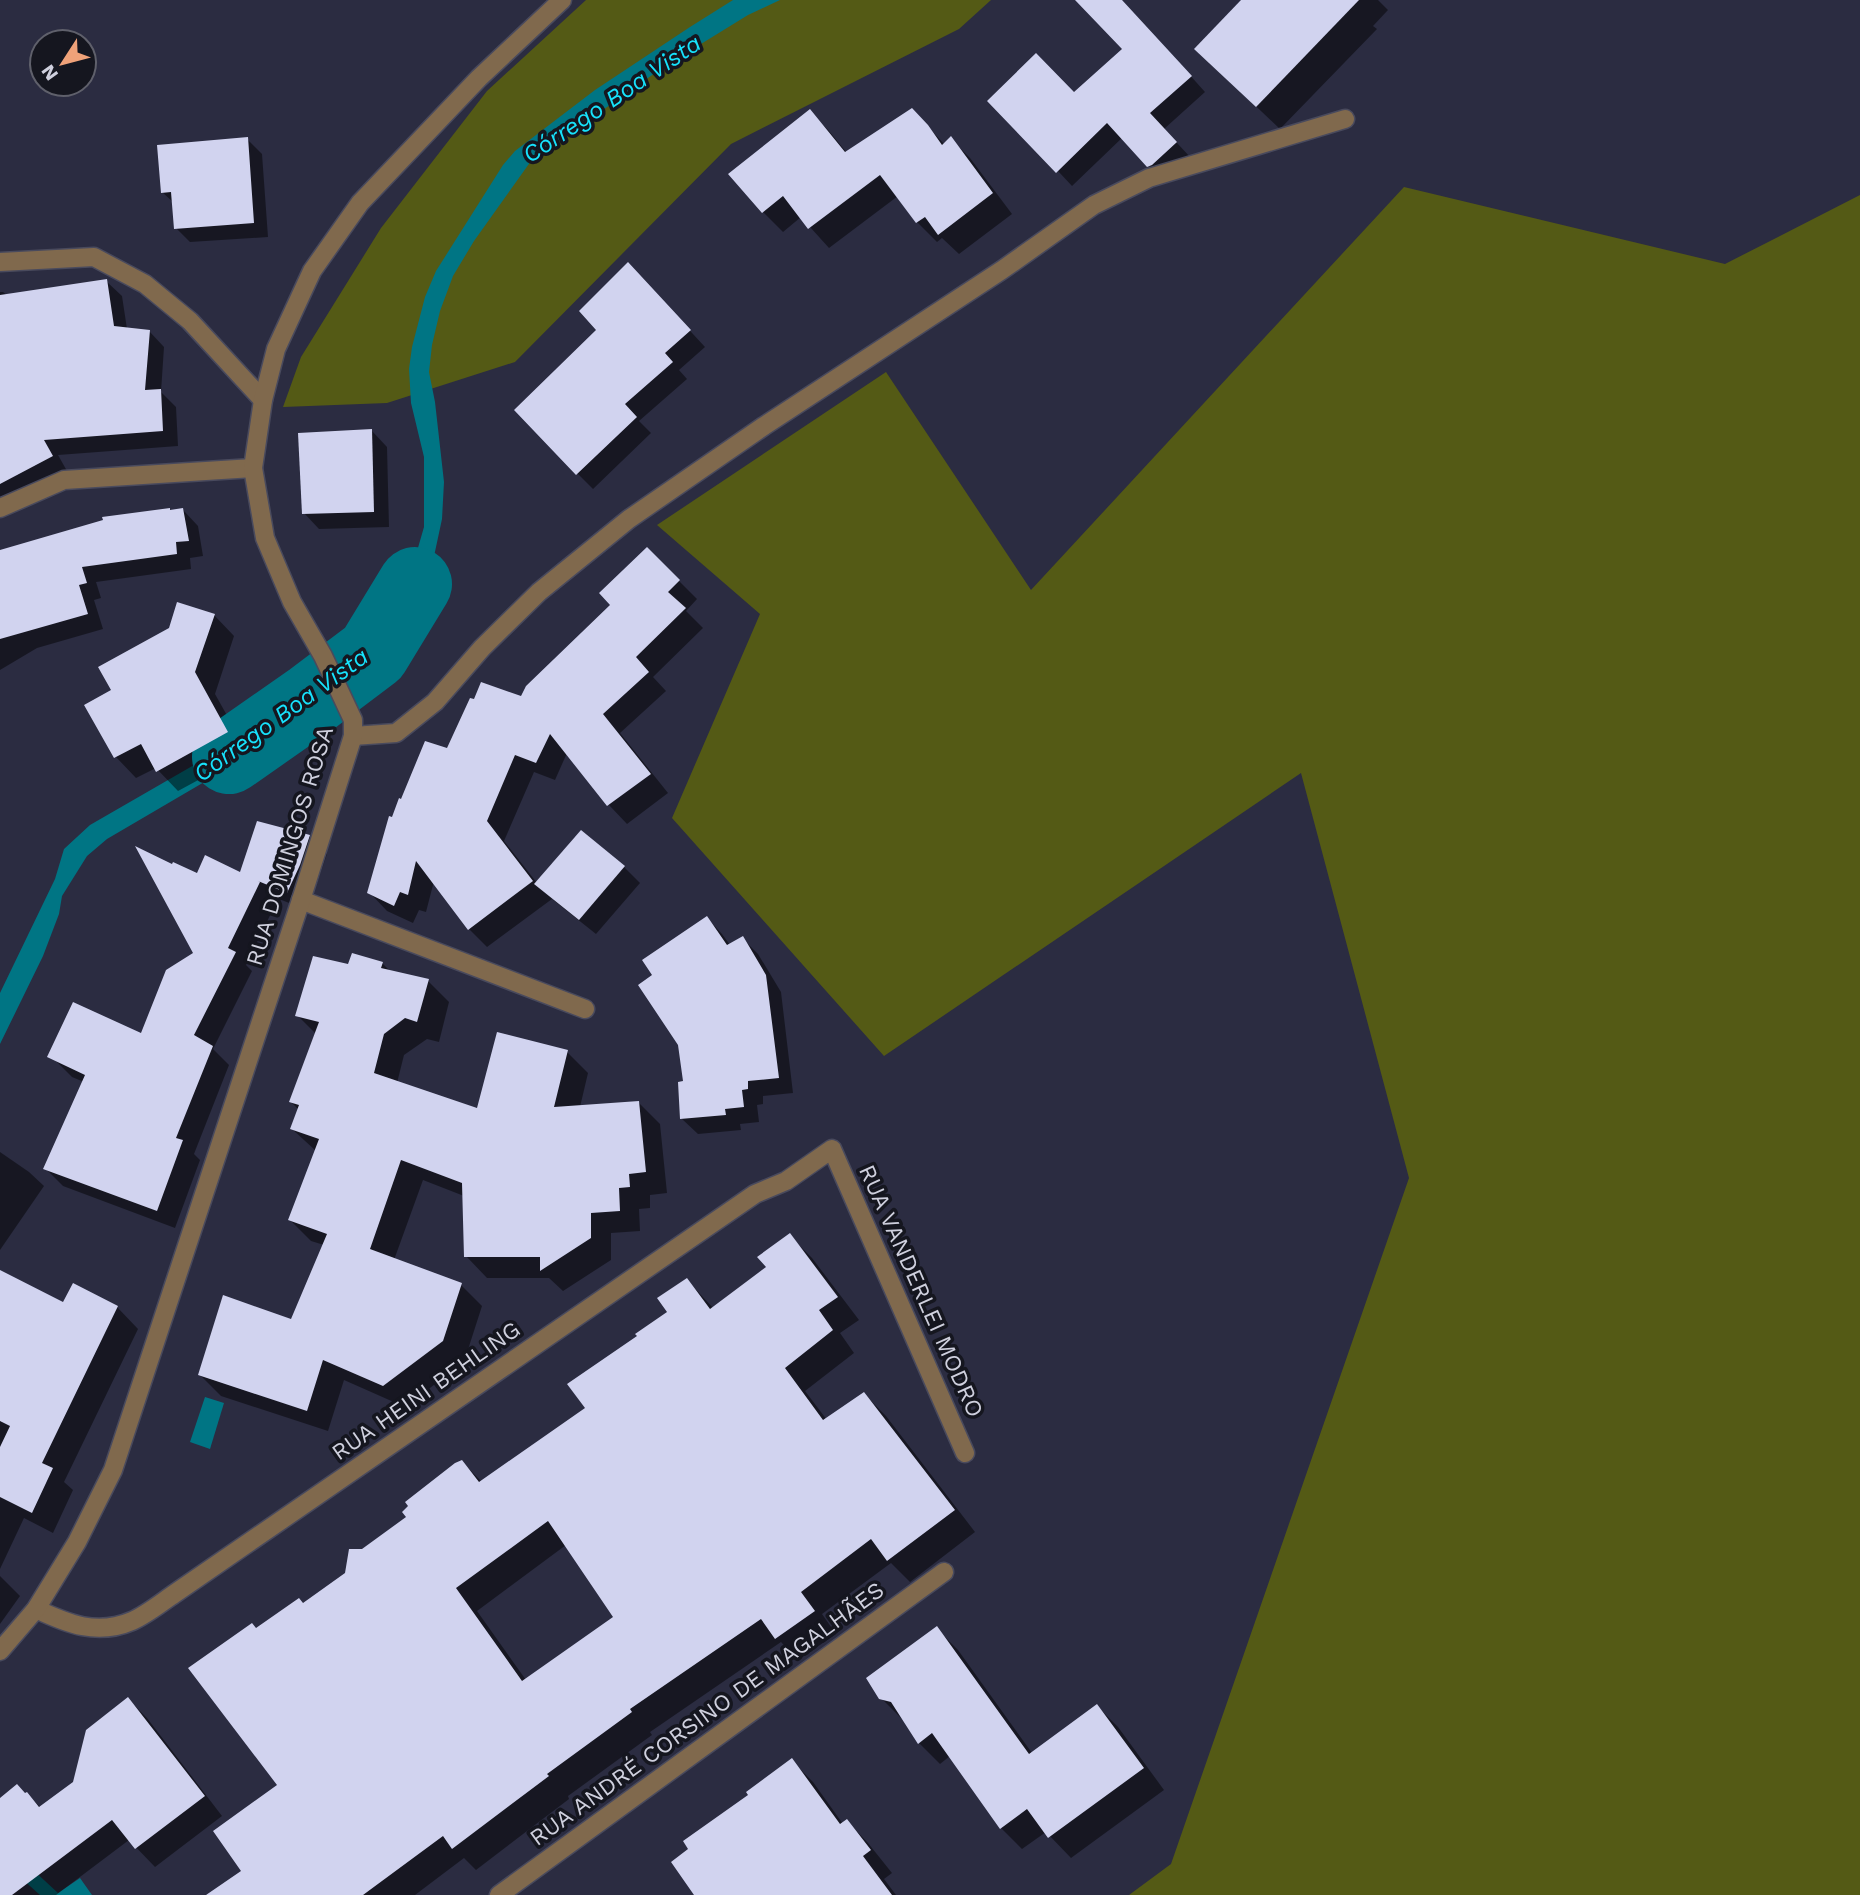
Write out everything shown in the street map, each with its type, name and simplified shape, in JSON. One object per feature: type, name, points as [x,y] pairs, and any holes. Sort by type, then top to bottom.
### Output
[{"type":"street","name":"RUA DOMINGOS ROSA","points":[[0,1651],[36,1609],[77,1542],[113,1470],[301,900],[353,728],[323,656],[292,601],[265,538],[253,468],[263,400],[276,349],[312,271],[360,203],[479,78],[562,0]]},
{"type":"street","points":[[353,728],[396,733],[435,702],[482,648],[539,592],[629,519],[1094,205],[1149,178],[1345,119]]},
{"type":"street","points":[[0,262],[94,257],[145,284],[190,321],[263,400]]},
{"type":"street","points":[[0,508],[64,480],[253,468]]},
{"type":"street","points":[[301,900],[585,1009]]},
{"type":"street","name":"RUA HEINI BEHLING","points":[[36,1609],[67,1623],[99,1629],[132,1621],[755,1194],[786,1181],[832,1149]]},
{"type":"street","name":"RUA VANDERLEI MODRO","points":[[832,1149],[965,1453]]},
{"type":"street","name":"RUA ANDRÉ CORSINO DE MAGALHÃES","points":[[499,1895],[944,1572]]},
{"type":"green space","points":[[586,0],[991,0],[959,29],[731,144],[515,362],[387,403],[283,407],[301,357],[381,228],[487,91]]},
{"type":"green space","points":[[1404,187],[1725,264],[1860,195],[1860,1895],[1129,1895],[1171,1864],[1409,1178],[1301,773],[884,1056],[672,818],[760,614],[657,525],[886,372],[1031,590]]},
{"type":"water","points":[[733,0],[780,0],[748,15],[662,68],[531,161],[474,241],[453,276],[440,311],[429,372],[444,482],[442,519],[430,575],[390,646],[360,677],[351,655],[380,630],[411,572],[424,527],[424,457],[411,403],[409,369],[425,297],[436,271],[503,165],[515,151],[595,90]]},
{"type":"water","points":[[309,692],[317,711],[276,740],[107,839],[87,856],[62,896],[59,914],[43,956],[0,1044],[0,993],[55,879],[64,849],[90,825],[227,746]]},
{"type":"water","points":[[205,1397],[224,1403],[210,1449],[190,1442]]},
{"type":"water","points":[[4,1843],[58,1893],[80,1878],[92,1895],[40,1895],[0,1859],[0,1848]]},
{"type":"building","points":[[1075,0],[1122,0],[1192,76],[1150,113],[1177,142],[1152,165],[1147,167],[1107,123],[1056,173],[987,101],[1036,53],[1074,92],[1122,49]]},
{"type":"building","points":[[1241,0],[1359,0],[1256,107],[1194,49]]},
{"type":"building","points":[[912,108],[942,145],[951,136],[993,193],[938,235],[925,217],[916,223],[880,175],[808,229],[783,196],[762,213],[728,174],[810,109],[845,152]]},
{"type":"building","points":[[248,137],[254,223],[174,229],[171,192],[161,193],[157,145]]},
{"type":"building","points":[[628,262],[691,330],[665,353],[673,362],[625,404],[637,417],[576,475],[514,410],[596,330],[579,311]]},
{"type":"building","points":[[107,279],[114,326],[150,330],[145,390],[161,389],[163,431],[44,440],[53,456],[0,484],[0,295]]},
{"type":"building","points":[[372,429],[374,512],[302,514],[298,433]]},
{"type":"building","points":[[183,508],[189,541],[176,542],[177,554],[82,567],[87,583],[79,585],[88,614],[0,639],[0,550],[103,520],[102,517]]},
{"type":"building","points":[[647,547],[680,580],[668,592],[686,608],[636,657],[649,672],[603,714],[651,774],[607,806],[550,734],[536,763],[515,755],[487,821],[533,881],[468,930],[416,861],[408,895],[400,892],[394,906],[367,893],[389,816],[392,817],[399,798],[401,799],[425,741],[447,748],[470,698],[474,699],[481,682],[521,696],[526,686],[610,605],[599,593]]},
{"type":"building","points":[[177,602],[215,614],[195,672],[228,732],[156,772],[141,744],[114,758],[84,705],[111,690],[98,667],[169,628]]},
{"type":"building","points":[[257,821],[310,835],[287,893],[258,881],[260,882],[228,948],[236,952],[194,1035],[213,1046],[176,1138],[183,1140],[157,1211],[43,1169],[85,1075],[47,1057],[73,1002],[141,1033],[166,970],[193,953],[135,846],[197,873],[205,855],[240,872]]},
{"type":"building","points":[[581,830],[625,866],[579,920],[534,884]]},
{"type":"building","points":[[707,916],[727,945],[743,936],[766,975],[779,1078],[748,1081],[748,1089],[742,1090],[744,1107],[725,1109],[726,1115],[680,1119],[678,1082],[683,1081],[678,1045],[638,985],[652,975],[642,960]]},
{"type":"building","points":[[352,953],[383,962],[381,968],[429,979],[417,1022],[405,1018],[384,1034],[374,1073],[477,1108],[497,1032],[568,1050],[554,1107],[639,1101],[646,1172],[629,1174],[630,1187],[619,1188],[620,1211],[591,1213],[591,1238],[540,1271],[540,1257],[464,1257],[462,1183],[401,1160],[370,1249],[462,1283],[443,1341],[383,1386],[323,1360],[307,1411],[198,1375],[223,1295],[291,1319],[327,1234],[288,1220],[319,1139],[290,1129],[299,1105],[289,1102],[319,1022],[295,1016],[313,956],[348,964]]},
{"type":"building","points":[[790,1233],[838,1297],[819,1310],[833,1330],[785,1368],[823,1420],[864,1392],[955,1510],[887,1561],[871,1539],[801,1592],[815,1611],[775,1639],[761,1619],[630,1709],[632,1712],[547,1774],[549,1776],[452,1849],[443,1836],[363,1895],[206,1895],[241,1871],[213,1831],[277,1785],[188,1668],[252,1623],[256,1628],[299,1598],[303,1603],[345,1573],[349,1549],[362,1549],[406,1517],[402,1512],[408,1506],[405,1502],[455,1463],[462,1460],[479,1482],[585,1408],[567,1384],[667,1312],[657,1298],[687,1278],[710,1309],[766,1267],[757,1257]],"holes":[[[548,1521],[613,1617],[522,1681],[456,1588]]]},
{"type":"building","points":[[0,1270],[63,1302],[73,1283],[118,1306],[42,1463],[53,1468],[32,1513],[0,1497],[0,1447],[10,1426],[0,1421]]},
{"type":"building","points":[[937,1626],[1029,1754],[1097,1704],[1144,1768],[1048,1838],[1027,1809],[1000,1829],[932,1733],[918,1744],[891,1702],[879,1699],[866,1678]]},
{"type":"building","points":[[128,1697],[205,1796],[135,1849],[112,1820],[12,1895],[0,1895],[0,1798],[17,1784],[39,1807],[73,1782],[86,1730]]},
{"type":"building","points":[[792,1758],[840,1824],[847,1819],[871,1850],[863,1856],[892,1895],[694,1895],[671,1862],[688,1849],[683,1841],[748,1795],[746,1792]]},
{"type":"waterway","name":"Córrego Boa Vista","points":[[229,757],[373,653],[415,584]]}]
